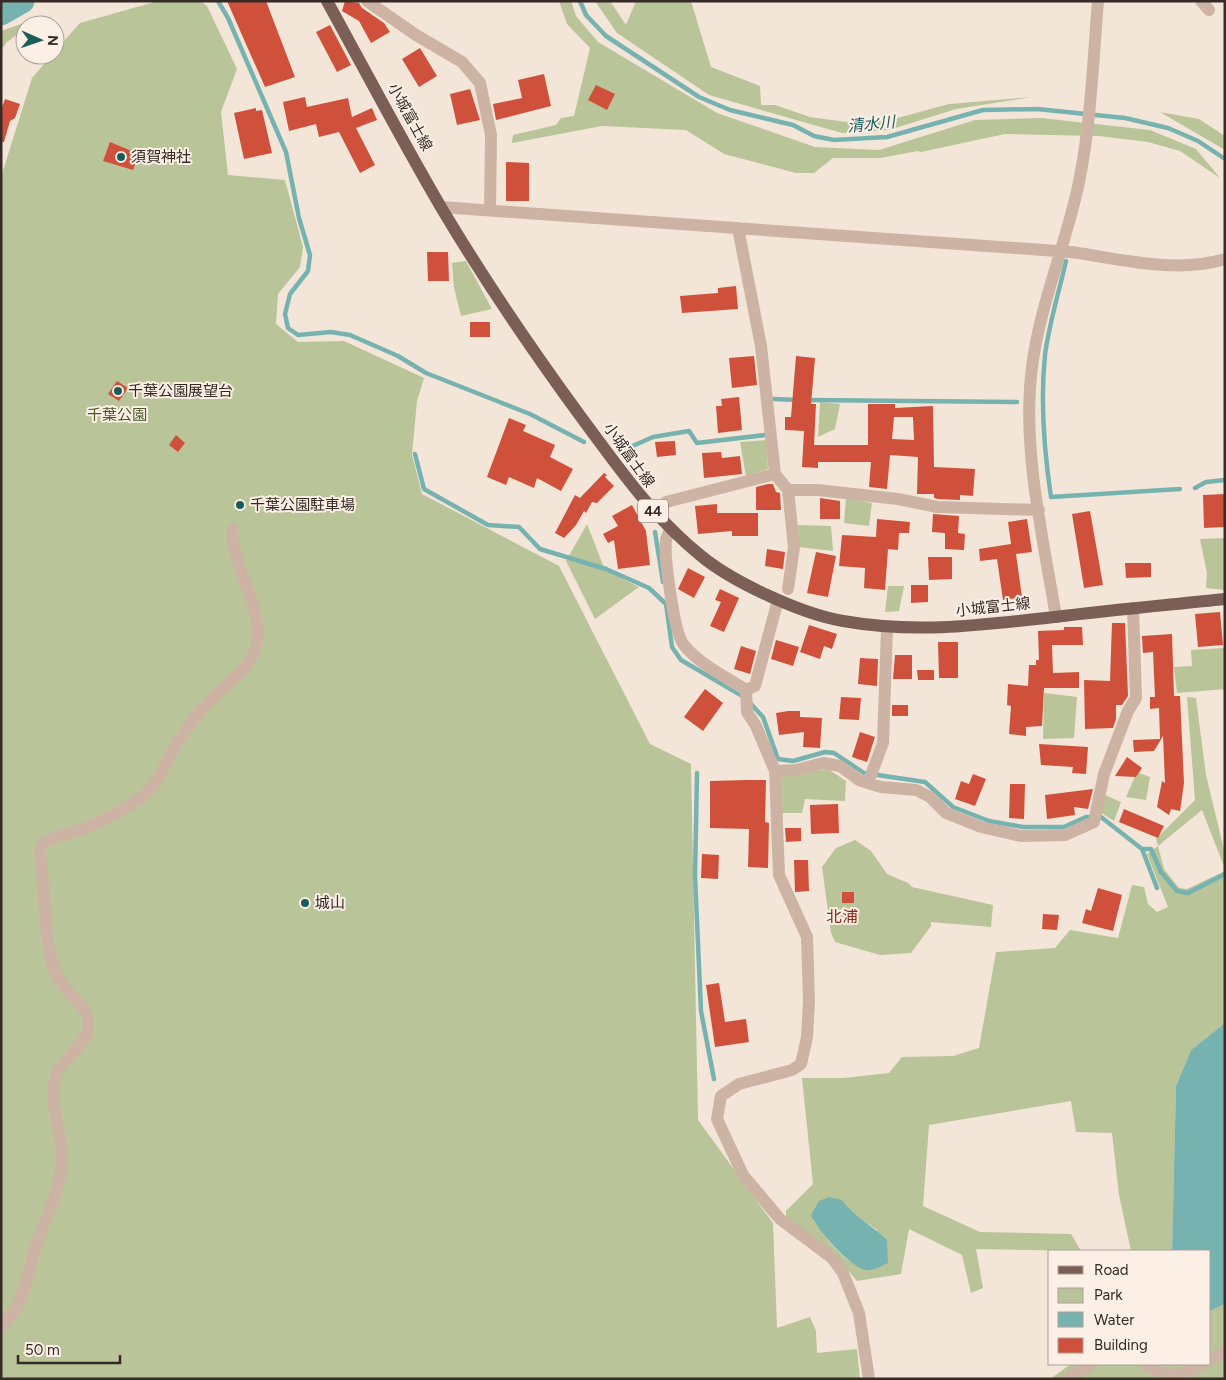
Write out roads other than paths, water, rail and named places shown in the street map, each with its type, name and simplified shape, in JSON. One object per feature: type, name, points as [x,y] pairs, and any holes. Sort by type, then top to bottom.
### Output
[{"type":"main road","name":"小城富士線","points":[[327,1],[441,208],[496,296],[642,500],[670,529],[703,558],[739,581],[778,600],[838,620],[887,628],[963,628],[1225,599]]},
{"type":"street","points":[[367,1],[416,35],[462,62],[480,83],[490,135],[490,210]]},
{"type":"street","points":[[1056,617],[1038,510],[1031,446],[1030,388],[1036,344],[1058,253],[1079,183],[1090,100],[1098,1]]},
{"type":"street","points":[[441,208],[738,228],[1058,253],[1071,252],[1171,265],[1206,265],[1225,259]]},
{"type":"street","points":[[738,228],[761,346],[775,474],[788,490],[794,547],[788,589]]},
{"type":"street","points":[[656,514],[666,502],[775,474]]},
{"type":"street","points":[[788,490],[818,490],[898,499],[937,507],[1038,510]]},
{"type":"street","points":[[1,1327],[13,1315],[20,1301],[34,1252],[58,1187],[62,1157],[55,1105],[54,1080],[59,1067],[79,1046],[88,1031],[88,1018],[84,1008],[65,990],[54,970],[40,853],[42,844],[89,826],[140,799],[158,779],[176,745],[203,707],[250,663],[256,651],[258,633],[255,608],[236,550],[232,529]]},
{"type":"street","points":[[670,529],[666,539],[667,559],[677,631],[683,645],[709,666],[746,690]]},
{"type":"street","points":[[746,690],[755,686],[778,600]]},
{"type":"street","points":[[775,771],[796,770],[823,763],[840,766],[859,780],[868,783],[881,787],[916,790],[930,797],[946,814],[981,827],[1021,836],[1065,835],[1096,816],[1104,774],[1128,711],[1136,698],[1133,608]]},
{"type":"street","points":[[868,783],[875,769],[883,743],[887,628]]},
{"type":"street","points":[[746,690],[747,712],[756,726],[775,771],[779,875],[807,937],[810,970],[807,1037],[801,1064],[792,1070],[739,1084],[721,1096],[716,1119],[743,1175],[780,1219],[832,1258],[843,1273],[858,1312],[869,1379]]},
{"type":"street","points":[[1211,1359],[1225,1351]]},
{"type":"street","points":[[1068,1379],[1089,1365]]},
{"type":"street","points":[[1146,1365],[1152,1372],[1162,1378],[1178,1378],[1201,1365]]},
{"type":"water","points":[[1225,1023],[1225,1304],[1211,1311],[1211,1250],[1172,1250],[1176,1086],[1191,1050]]},
{"type":"water","points":[[829,1197],[842,1200],[852,1211],[887,1240],[888,1263],[872,1270],[860,1268],[843,1255],[827,1238],[811,1215],[819,1201]]},
{"type":"waterway","points":[[1,13],[22,1]]},
{"type":"waterway","points":[[218,1],[228,18],[286,152],[299,218],[310,255],[308,271],[290,294],[285,314],[288,328],[298,335],[331,332],[350,335],[398,356],[426,373],[530,414],[584,442]]},
{"type":"waterway","name":"清水川","points":[[580,1],[586,15],[606,36],[699,97],[730,110],[793,125],[814,136],[834,140],[887,137],[983,110],[1037,109],[1125,118],[1168,128],[1198,141],[1225,159]]},
{"type":"waterway","points":[[1066,261],[1045,355],[1044,426],[1046,462],[1051,497],[1180,489]]},
{"type":"waterway","points":[[774,399],[798,400]]},
{"type":"waterway","points":[[806,400],[1017,402]]},
{"type":"waterway","points":[[626,449],[653,437],[689,431],[697,443],[765,435]]},
{"type":"waterway","points":[[415,454],[424,489],[488,525],[519,527],[540,549],[606,569],[649,588],[666,604]]},
{"type":"waterway","points":[[1195,488],[1206,482],[1225,480]]},
{"type":"waterway","points":[[655,532],[663,582]]},
{"type":"waterway","points":[[666,604],[672,647],[681,660],[744,697]]},
{"type":"waterway","points":[[750,703],[763,717],[778,759],[793,761],[825,752],[834,753],[864,773],[925,782],[953,807],[989,821],[1023,827],[1064,827],[1086,817],[1101,817],[1142,849],[1157,888]]},
{"type":"waterway","points":[[697,773],[695,876],[701,1011],[714,1079]]},
{"type":"waterway","points":[[1142,849],[1151,849],[1161,872],[1177,891],[1188,893],[1225,874]]},
{"type":"place","name":"須賀神社","points":[[121,157]]},
{"type":"place","name":"千葉公園展望台","points":[[118,391]]},
{"type":"place","name":"千葉公園駐車場","points":[[240,505]]},
{"type":"place","name":"城山","points":[[305,903]]},
{"type":"district","name":"北浦","points":[[842,916]]},
{"type":"park label","name":"千葉公園","points":[[117,415]]}]
